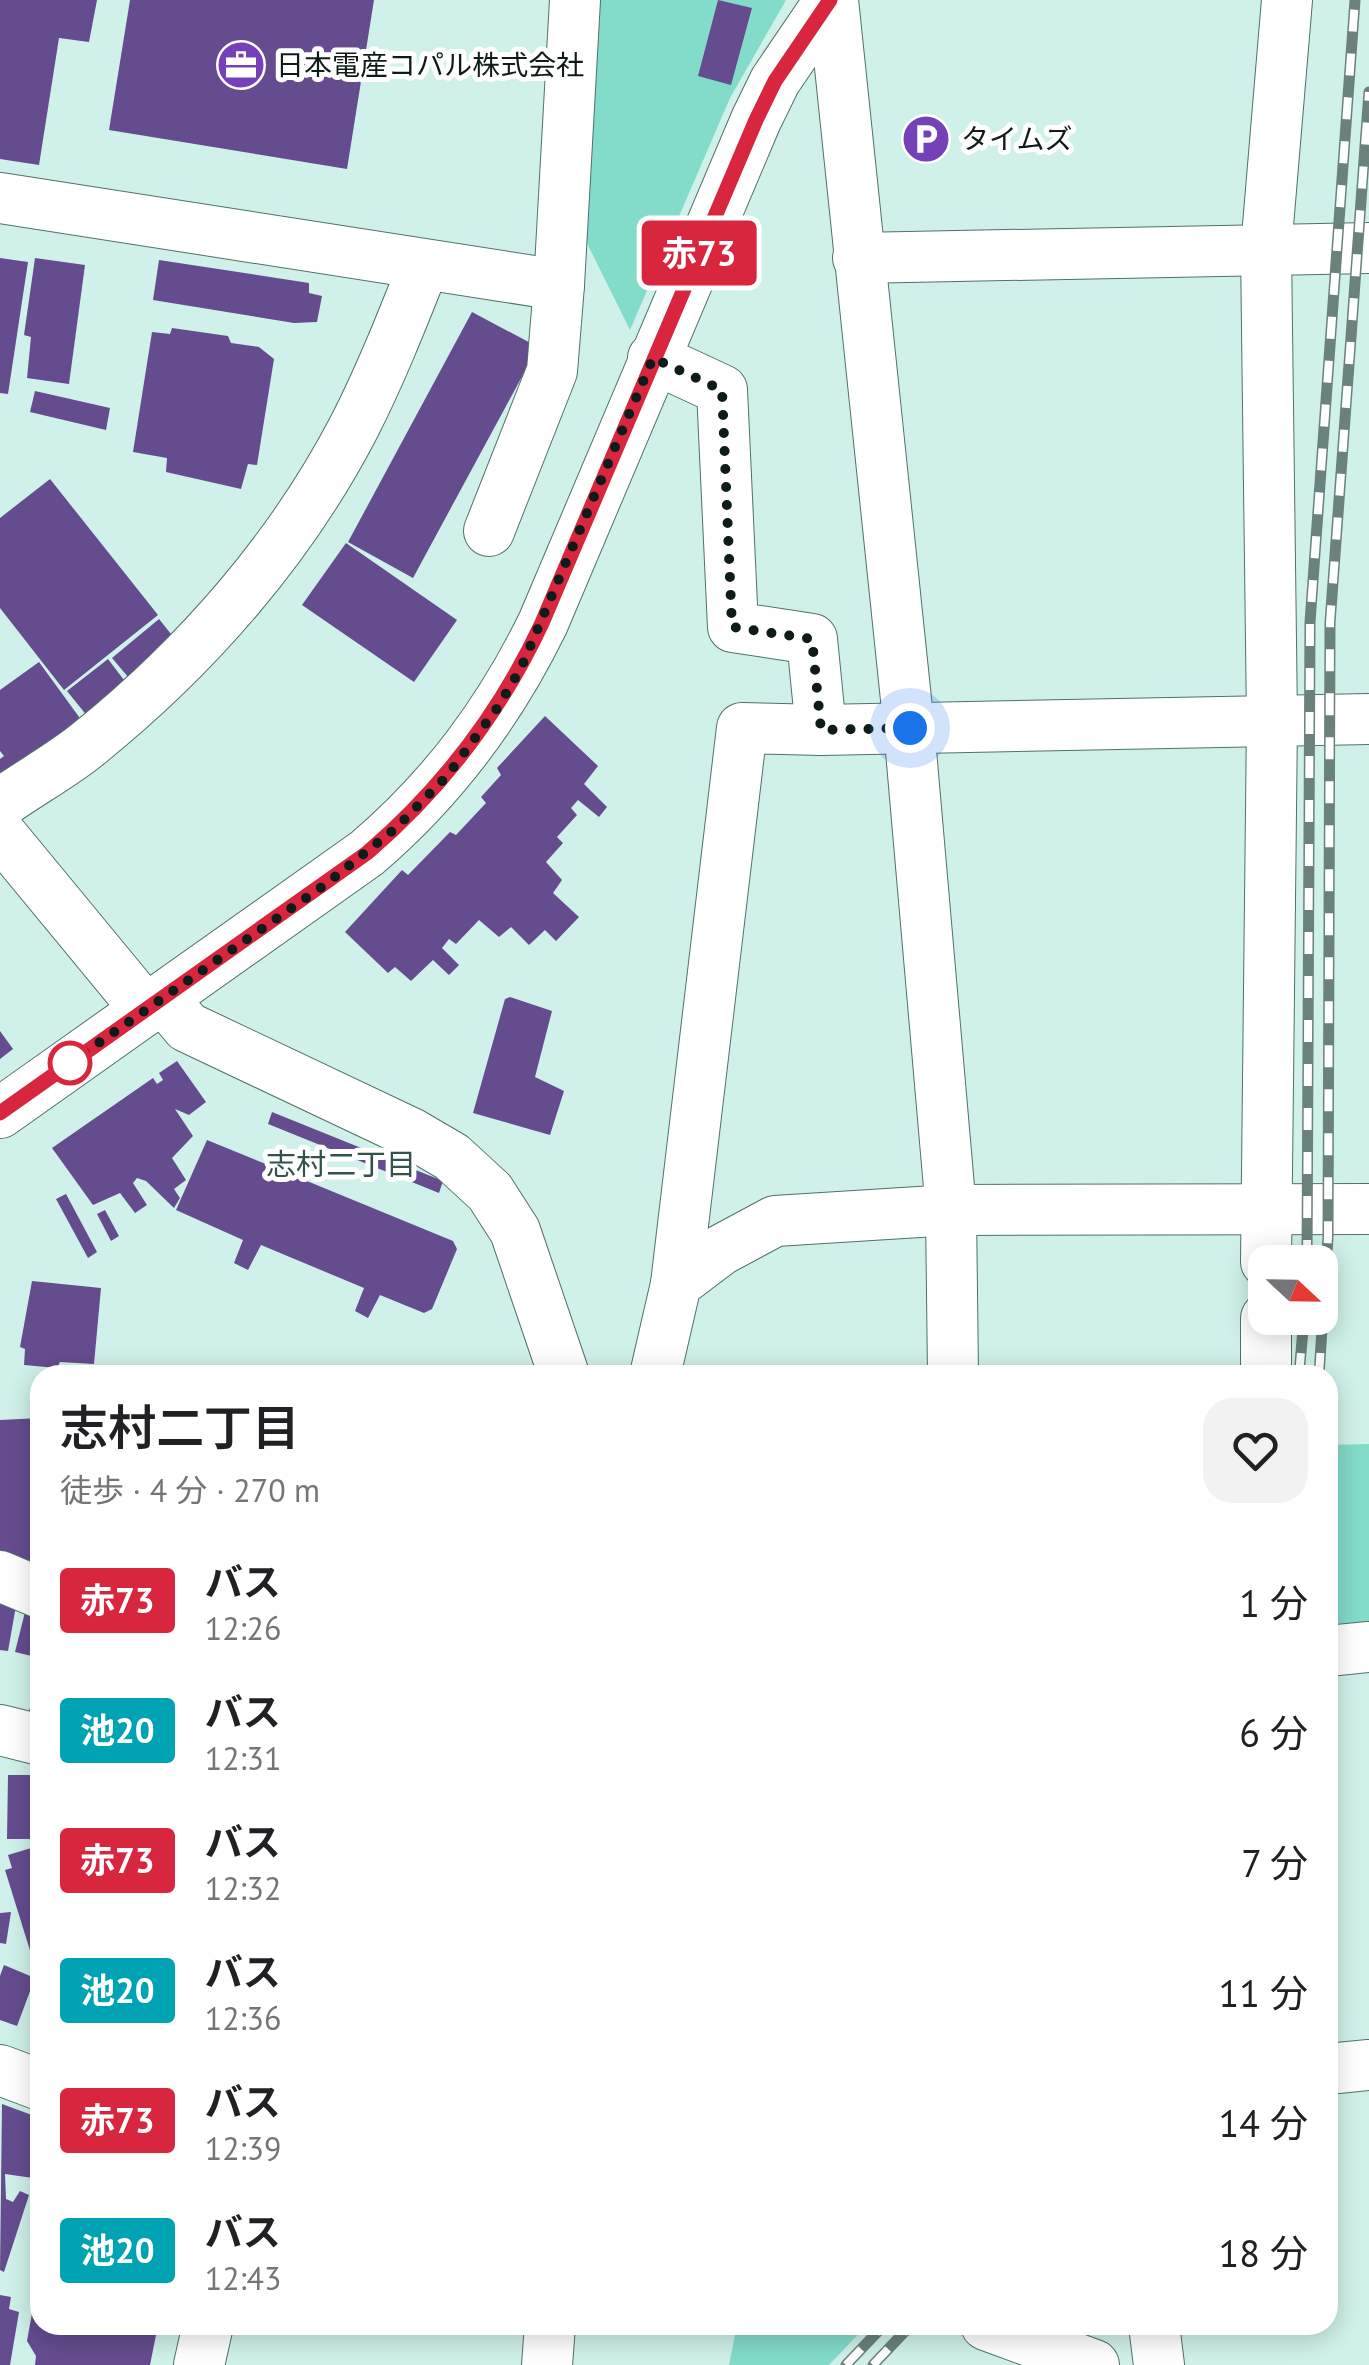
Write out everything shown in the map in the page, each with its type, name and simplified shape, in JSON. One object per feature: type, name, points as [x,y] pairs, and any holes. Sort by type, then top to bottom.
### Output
[{"type":"street","points":[[489,531],[552,371],[575,0]]},
{"type":"street","points":[[831,0],[910,728],[951,1210],[954,1365]]},
{"type":"street","points":[[0,1113],[367,853],[447,776],[498,707],[521,668],[768,96],[831,0]]},
{"type":"street","points":[[1266,1245],[1272,720],[1266,249],[1286,0]]},
{"type":"street","points":[[0,198],[559,285]]},
{"type":"street","points":[[858,258],[1369,248]]},
{"type":"street","points":[[0,804],[87,746],[156,684],[234,604],[294,526],[355,426],[424,265]]},
{"type":"street","points":[[653,358],[722,390],[732,627],[812,639],[821,730]]},
{"type":"street","points":[[657,1365],[676,1284],[742,728],[821,730],[1369,719]]},
{"type":"street","points":[[0,834],[154,1004],[187,1028],[410,1133],[452,1157],[490,1192],[515,1231],[561,1365]]},
{"type":"street","points":[[676,1284],[721,1250],[775,1221],[951,1210],[1369,1209]]},
{"type":"street","points":[[1266,1335],[1266,1365]]},
{"type":"street","points":[[0,1576],[30,1589]]},
{"type":"street","points":[[1338,1650],[1369,1647]]},
{"type":"street","points":[[0,1730],[30,1738]]},
{"type":"street","points":[[1338,2068],[1369,2065]]},
{"type":"street","points":[[0,2070],[30,2082]]},
{"type":"street","points":[[199,2365],[206,2335]]},
{"type":"street","points":[[547,2365],[549,2335]]},
{"type":"street","points":[[1013,2335],[1094,2365]]},
{"type":"street","points":[[1155,2335],[1159,2365]]},
{"type":"green space","points":[[591,0],[786,0],[730,98],[630,330],[578,225]]},
{"type":"green space","points":[[1369,1444],[1369,1644],[1338,1647],[1338,1445]]},
{"type":"green space","points":[[735,2335],[858,2335],[829,2365],[729,2365]]},
{"type":"building","points":[[0,0],[97,0],[89,42],[59,38],[39,165],[0,159]]},
{"type":"building","name":"日本電産コパル株式会社","points":[[130,0],[374,0],[347,169],[109,130]]},
{"type":"building","points":[[718,0],[752,8],[731,85],[698,76]]},
{"type":"building","points":[[0,258],[28,262],[8,394],[0,393]]},
{"type":"building","points":[[35,258],[85,265],[69,384],[27,378],[31,337],[24,335]]},
{"type":"building","points":[[159,260],[309,283],[309,293],[322,296],[317,322],[294,323],[153,300]]},
{"type":"building","points":[[472,312],[538,347],[413,578],[348,542]]},
{"type":"building","points":[[172,328],[228,336],[231,343],[259,347],[274,359],[257,465],[248,464],[241,489],[166,472],[167,458],[133,452],[152,332],[170,334]]},
{"type":"building","points":[[35,391],[110,408],[106,430],[30,412]]},
{"type":"building","points":[[50,479],[158,615],[64,690],[0,608],[0,518]]},
{"type":"building","points":[[346,543],[457,620],[414,682],[302,605]]},
{"type":"building","points":[[159,619],[175,639],[129,678],[112,658]]},
{"type":"building","points":[[108,659],[127,684],[88,717],[67,691]]},
{"type":"building","points":[[39,662],[82,721],[0,780],[0,759],[4,756],[0,751],[0,690]]},
{"type":"building","points":[[545,716],[598,766],[584,784],[607,807],[599,817],[578,800],[571,808],[577,815],[557,837],[563,843],[546,862],[562,880],[553,893],[579,917],[556,941],[545,930],[529,945],[511,927],[499,937],[479,920],[456,944],[449,939],[442,948],[459,965],[449,975],[433,960],[411,981],[395,967],[388,973],[345,932],[402,870],[408,875],[450,832],[456,835],[486,803],[481,797],[501,775],[497,768]]},
{"type":"building","points":[[510,997],[552,1011],[535,1077],[564,1091],[550,1135],[473,1113],[505,999]]},
{"type":"building","points":[[0,1031],[13,1049],[0,1059]]},
{"type":"building","points":[[177,1061],[206,1102],[189,1115],[175,1109],[193,1136],[172,1158],[186,1180],[174,1189],[180,1198],[174,1208],[146,1181],[137,1178],[133,1183],[147,1205],[135,1213],[120,1193],[93,1205],[52,1148],[153,1078],[157,1084],[163,1080],[159,1073]]},
{"type":"building","points":[[272,1112],[443,1181],[439,1193],[268,1124]]},
{"type":"building","points":[[207,1140],[453,1241],[457,1249],[432,1309],[424,1313],[380,1295],[368,1318],[355,1311],[364,1288],[261,1245],[248,1270],[234,1263],[243,1240],[176,1210]]},
{"type":"building","points":[[66,1194],[97,1252],[88,1258],[56,1199]]},
{"type":"building","points":[[105,1210],[119,1236],[111,1241],[97,1214]]},
{"type":"building","points":[[32,1281],[101,1288],[94,1364],[24,1365],[25,1349],[20,1347]]},
{"type":"building","points":[[30,1418],[30,1564],[0,1550],[0,1420]]},
{"type":"building","points":[[0,1603],[16,1606],[8,1651],[0,1650]]},
{"type":"building","points":[[26,1608],[30,1609],[30,1656],[15,1652]]},
{"type":"building","points":[[8,1775],[30,1775],[30,1839],[7,1839]]},
{"type":"building","points":[[30,1848],[30,1950],[5,1870],[12,1868],[8,1855]]},
{"type":"building","points":[[11,1912],[6,1944],[0,1943],[0,1913]]},
{"type":"building","points":[[4,1965],[30,1976],[30,1991],[17,2026],[0,2020],[0,1976]]},
{"type":"building","points":[[2,2104],[30,2114],[30,2178],[5,2174],[6,2199],[13,2202],[20,2191],[29,2195],[4,2272],[0,2270]]},
{"type":"building","points":[[0,2295],[11,2297],[9,2309],[19,2312],[10,2365],[0,2365]]},
{"type":"building","points":[[30,2324],[30,2335],[156,2335],[150,2365],[35,2365],[36,2356],[27,2341]]},
{"type":"railway","points":[[1307,1245],[1310,622],[1355,0]]},
{"type":"railway","points":[[1320,1365],[1328,1237],[1330,623],[1369,92]]},
{"type":"railway","points":[[1300,1365],[1303,1335]]},
{"type":"railway","points":[[846,2365],[874,2335]]},
{"type":"railway","points":[[873,2365],[902,2335]]},
{"type":"bus line","name":"赤73","points":[[0,1113],[367,853],[417,808],[472,743],[521,668],[542,623],[756,120],[775,81],[830,0]]},
{"type":"place","name":"日本電産コパル株式会社","points":[[241,65]]},
{"type":"place","name":"タイムズ","points":[[926,139]]},
{"type":"district","name":"志村二丁目","points":[[341,1165]]},
{"type":"route","points":[[70,1063],[367,853],[447,776],[498,707],[521,668],[653,358],[722,390],[732,627],[812,639],[821,730],[910,728]]}]
